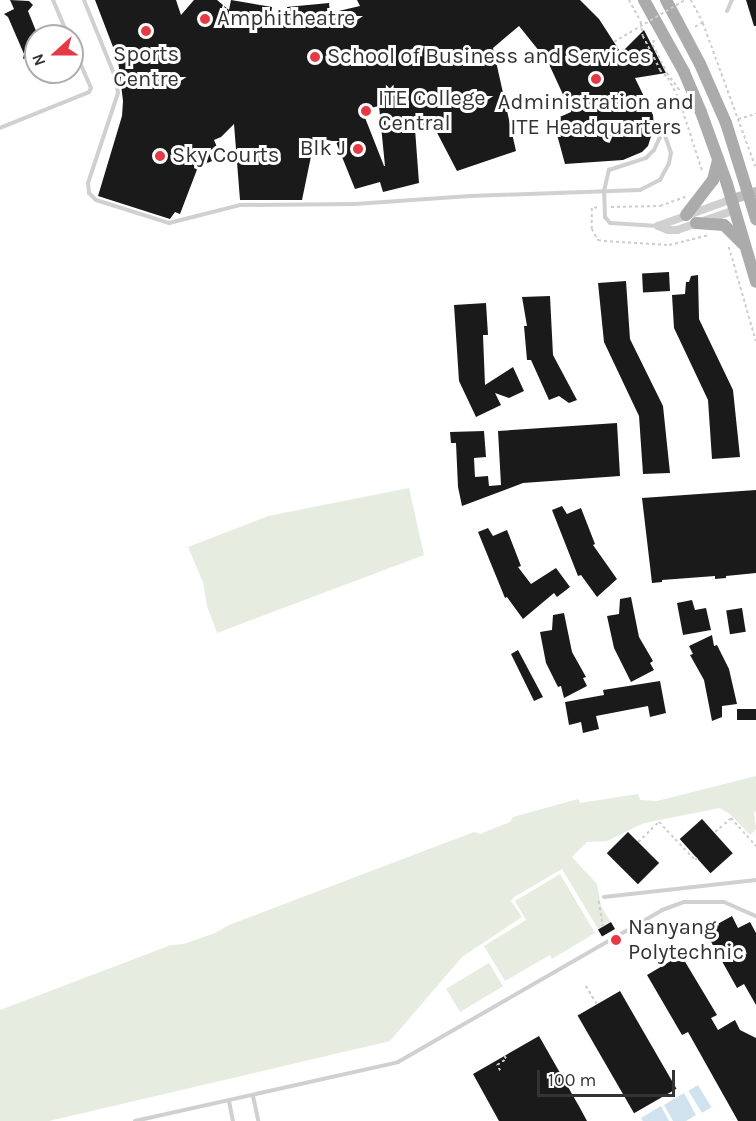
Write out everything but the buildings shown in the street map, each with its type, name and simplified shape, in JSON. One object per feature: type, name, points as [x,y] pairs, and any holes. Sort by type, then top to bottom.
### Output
[{"type":"main road","points":[[644,0],[684,72],[713,163],[733,205],[756,282]]},
{"type":"main road","points":[[666,0],[732,121],[754,199],[756,219]]},
{"type":"main road","points":[[686,215],[713,180],[713,163]]},
{"type":"main road","points":[[733,205],[754,199]]},
{"type":"main road","points":[[696,223],[724,225],[744,244]]},
{"type":"street","points":[[658,226],[686,215],[733,205]]},
{"type":"street","points":[[658,226],[668,230],[677,230],[733,205]]},
{"type":"lane","points":[[53,0],[63,24]]},
{"type":"lane","points":[[84,0],[116,79],[118,93],[88,183],[89,193],[96,200],[169,223],[240,205],[355,204],[470,196],[604,191],[640,190],[660,180],[670,153],[663,130],[654,150],[646,158],[609,170],[604,191],[605,217],[610,223],[658,226]]},
{"type":"lane","points":[[727,11],[732,0]]},
{"type":"lane","points":[[0,128],[89,92],[91,88],[84,72]]},
{"type":"lane","points":[[604,897],[756,880]]},
{"type":"lane","points":[[135,1121],[398,1062],[662,910],[684,902],[724,902],[756,916]]},
{"type":"lane","points":[[253,1096],[258,1120]]},
{"type":"lane","points":[[229,1101],[233,1121]]},
{"type":"path","points":[[629,0],[642,22],[643,36],[660,70],[668,78]]},
{"type":"path","points":[[614,42],[685,0]]},
{"type":"path","points":[[690,0],[703,23],[732,121],[756,168]]},
{"type":"path","points":[[684,32],[703,23]]},
{"type":"path","points":[[649,47],[653,45],[667,73],[682,93]]},
{"type":"path","points":[[667,73],[688,120],[704,175],[713,163]]},
{"type":"path","points":[[732,121],[756,114]]},
{"type":"path","points":[[690,193],[674,203],[660,206],[592,208],[594,234],[598,240],[604,241],[669,245],[712,234]]},
{"type":"path","points":[[724,225],[722,233],[727,239],[756,342]]},
{"type":"path","points":[[715,832],[731,818],[756,846]]},
{"type":"path","points":[[638,842],[659,822],[695,861],[697,858]]},
{"type":"path","points":[[603,927],[598,897],[604,897]]},
{"type":"path","points":[[586,986],[597,1004]]},
{"type":"path","points":[[500,1071],[497,1065],[506,1059],[504,1056]]},
{"type":"shaded area","points":[[409,488],[424,555],[217,633],[207,606],[203,582],[188,547],[268,516]]},
{"type":"shaded area","points":[[756,776],[756,811],[754,813],[756,829],[750,835],[730,814],[720,808],[644,823],[607,841],[587,842],[572,857],[597,884],[601,906],[610,921],[598,929],[562,869],[514,897],[511,901],[522,917],[462,957],[390,1041],[49,1121],[0,1121],[0,1010],[171,945],[184,944],[215,933],[229,925],[474,832],[480,834],[510,822],[513,817],[578,799],[580,803],[638,794],[640,800],[657,801]]},
{"type":"shaded area","points":[[560,874],[595,933],[552,959],[550,955],[505,981],[484,946],[526,920],[515,901]]},
{"type":"shaded area","points":[[489,963],[503,986],[460,1012],[446,989]]},
{"type":"water","points":[[698,1085],[711,1107],[702,1113],[689,1091]]},
{"type":"water","points":[[684,1093],[696,1115],[686,1121],[673,1121],[664,1105]]},
{"type":"water","points":[[661,1106],[669,1121],[643,1121],[641,1118]]},
{"type":"place","name":"Amphitheatre","points":[[205,19]]},
{"type":"place","name":"Sports Centre","points":[[146,31]]},
{"type":"place","name":"School of Business and Services","points":[[315,57]]},
{"type":"place","name":"Administration and ITE Headquarters","points":[[596,79]]},
{"type":"place","name":"ITE College Central","points":[[366,111]]},
{"type":"place","name":"Blk J","points":[[358,149]]},
{"type":"place","name":"Sky Courts","points":[[160,156]]},
{"type":"place","name":"Nanyang Polytechnic","points":[[616,940]]}]
